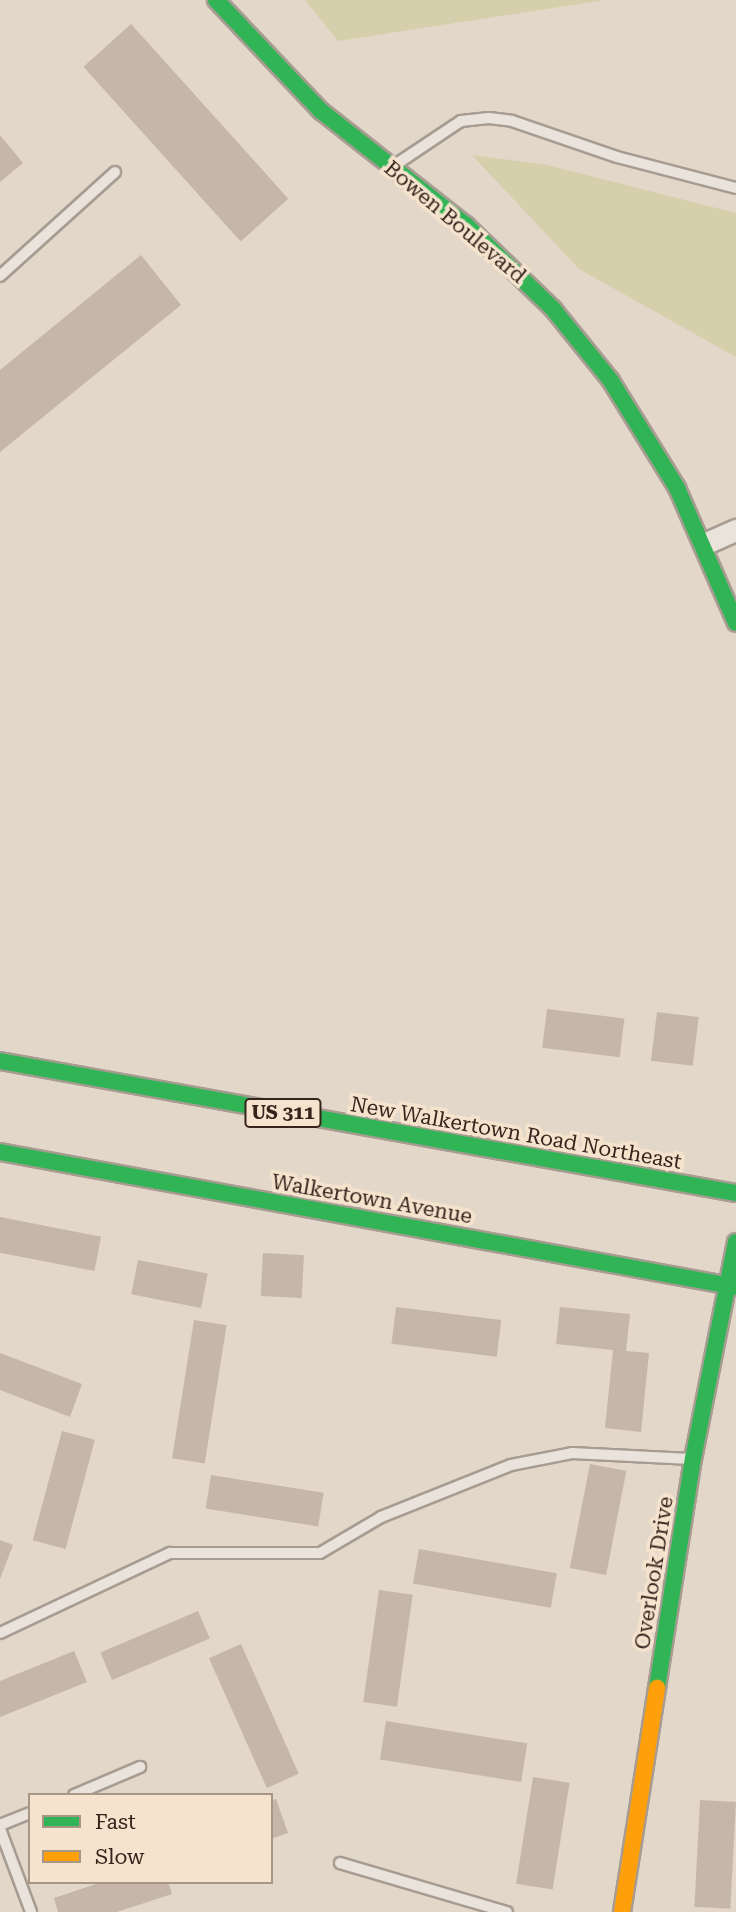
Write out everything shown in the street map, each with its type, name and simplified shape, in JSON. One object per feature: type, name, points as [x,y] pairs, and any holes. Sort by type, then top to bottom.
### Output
[{"type":"street","name":"Bowen Boulevard","points":[[216,0],[276,68],[392,168],[466,225],[553,309],[640,425],[704,544],[736,624]]},
{"type":"street","points":[[704,544],[736,530]]},
{"type":"street","name":"New Walkertown Road Northeast","points":[[0,1061],[736,1194]]},
{"type":"street","name":"Walkertown Avenue","points":[[0,1152],[733,1286]]},
{"type":"street","name":"Overlook Drive","points":[[622,1912],[693,1459],[733,1286],[736,1242]]},
{"type":"lane","points":[[392,168],[461,121],[488,118],[512,121],[617,157],[736,188]]},
{"type":"lane","points":[[0,276],[115,172]]},
{"type":"lane","points":[[0,1633],[170,1553],[320,1553],[381,1517],[511,1465],[572,1453],[693,1459]]},
{"type":"lane","points":[[79,1793],[140,1767]]},
{"type":"lane","points":[[28,1814],[0,1827],[32,1912]]},
{"type":"lane","points":[[340,1863],[507,1912]]},
{"type":"shaded area","points":[[305,0],[605,0],[338,41]]},
{"type":"shaded area","points":[[472,155],[547,165],[736,213],[736,357],[579,269]]},
{"type":"building","points":[[131,24],[288,199],[241,241],[83,67]]},
{"type":"building","points":[[0,135],[23,163],[0,182]]},
{"type":"building","points":[[141,255],[181,305],[0,452],[0,370]]},
{"type":"building","points":[[547,1009],[624,1019],[620,1057],[542,1048]]},
{"type":"building","points":[[657,1012],[699,1017],[693,1066],[651,1061]]},
{"type":"building","points":[[0,1217],[101,1237],[94,1271],[0,1253]]},
{"type":"building","points":[[263,1253],[304,1255],[302,1298],[261,1296]]},
{"type":"building","points":[[138,1260],[208,1274],[201,1308],[131,1294]]},
{"type":"building","points":[[396,1307],[501,1320],[497,1357],[391,1344]]},
{"type":"building","points":[[560,1307],[630,1314],[626,1351],[649,1353],[641,1432],[605,1428],[613,1350],[556,1344]]},
{"type":"building","points":[[194,1320],[227,1325],[205,1463],[172,1458]]},
{"type":"building","points":[[0,1353],[82,1384],[70,1417],[0,1390]]},
{"type":"building","points":[[62,1431],[95,1440],[66,1549],[33,1540]]},
{"type":"building","points":[[590,1464],[626,1471],[606,1575],[570,1568]]},
{"type":"building","points":[[211,1475],[324,1493],[318,1526],[206,1509]]},
{"type":"building","points":[[0,1540],[13,1545],[0,1579]]},
{"type":"building","points":[[419,1549],[557,1573],[551,1608],[413,1583]]},
{"type":"building","points":[[379,1590],[413,1595],[397,1707],[363,1702]]},
{"type":"building","points":[[198,1611],[210,1639],[112,1680],[100,1652]]},
{"type":"building","points":[[241,1644],[299,1774],[267,1788],[209,1658]]},
{"type":"building","points":[[74,1651],[87,1682],[0,1717],[0,1681]]},
{"type":"building","points":[[386,1721],[527,1743],[521,1782],[380,1760]]},
{"type":"building","points":[[533,1777],[570,1783],[553,1889],[516,1884]]},
{"type":"building","points":[[276,1799],[288,1833],[273,1838],[273,1800]]},
{"type":"building","points":[[700,1800],[736,1802],[730,1909],[694,1907]]},
{"type":"building","points":[[96,1884],[169,1884],[172,1894],[117,1912],[58,1912],[54,1898]]},
{"type":"traffic: fast","points":[[216,0],[321,111],[466,225],[553,309],[611,381],[677,488],[736,623]]},
{"type":"traffic: fast","points":[[0,1061],[736,1193]]},
{"type":"traffic: fast","points":[[0,1152],[736,1287]]},
{"type":"traffic: fast","points":[[657,1688],[693,1459],[736,1242]]},
{"type":"traffic: slow","points":[[622,1912],[657,1688]]}]
